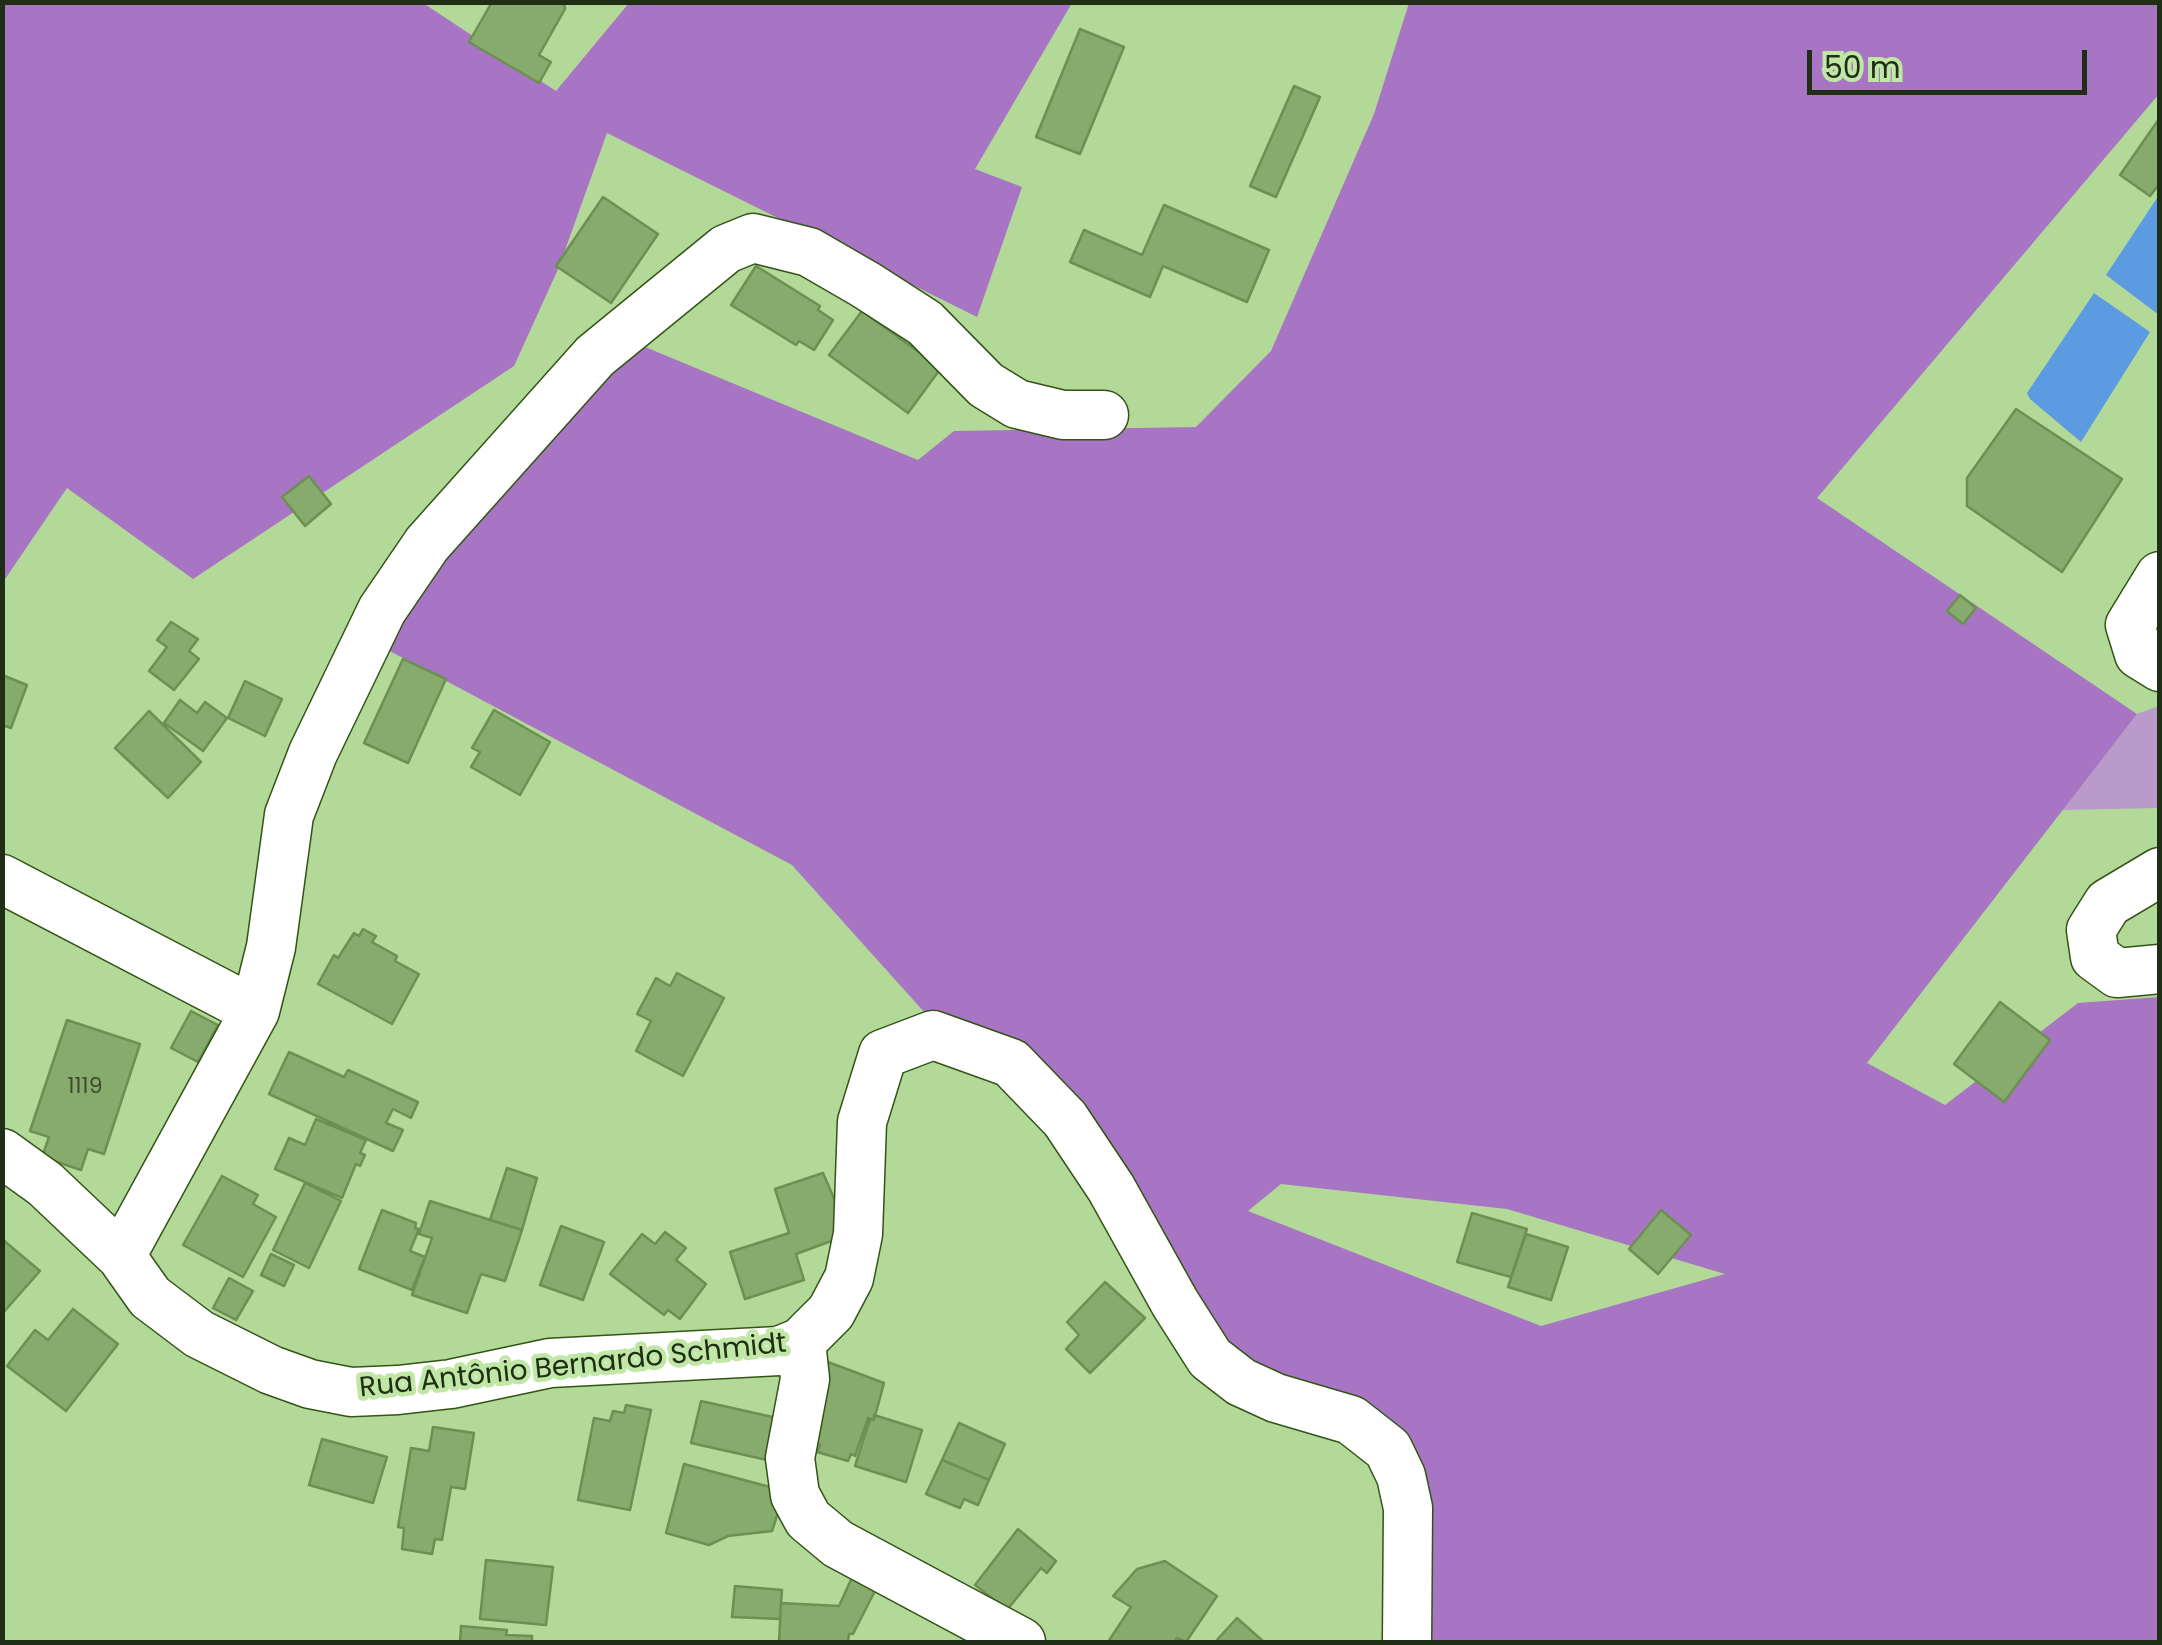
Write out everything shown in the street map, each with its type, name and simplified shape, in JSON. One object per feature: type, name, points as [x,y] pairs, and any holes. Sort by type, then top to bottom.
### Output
[{"type":"street","points":[[121,1256],[255,1011],[271,948],[290,815],[313,753],[382,610],[427,544],[595,356],[726,249],[753,238],[808,252],[925,323],[986,385],[1017,404],[1063,414],[1104,415]]},
{"type":"street","points":[[2160,576],[2130,625],[2139,654],[2160,667]]},
{"type":"street","points":[[2160,872],[2108,904],[2091,930],[2094,957],[2118,973],[2160,969]]},
{"type":"street","points":[[2,879],[255,1011]]},
{"type":"street","name":"Rua Antônio Bernardo Schmidt","points":[[2,1153],[45,1184],[121,1256],[150,1297],[199,1334],[310,1384],[351,1392],[451,1384],[550,1363],[779,1351],[800,1342],[830,1312],[849,1278],[858,1234],[862,1122],[883,1054],[933,1035],[1010,1063],[1066,1119],[1210,1358],[1240,1382],[1276,1398],[1351,1420],[1388,1449],[1408,1508],[1406,1642]]},
{"type":"street","points":[[800,1342],[805,1379],[790,1458],[796,1495],[808,1519],[838,1544],[1021,1642]]},
{"type":"shaded area","points":[[3,3],[423,3],[556,91],[629,3],[1072,3],[975,169],[1022,187],[977,317],[607,133],[559,267],[514,366],[193,579],[67,488],[3,582]]},
{"type":"shaded area","points":[[1409,3],[2159,3],[2159,94],[1817,498],[2137,714],[1867,1063],[1945,1105],[2078,1003],[2159,997],[2159,1642],[1416,1642],[1419,1499],[1214,1346],[1101,1135],[934,1023],[792,865],[371,641],[633,342],[918,460],[954,431],[1196,427],[1271,351],[1374,114]],"holes":[[[1281,1184],[1507,1209],[1725,1274],[1541,1326],[1248,1211]]]},
{"type":"shaded area","points":[[2159,706],[2159,808],[2062,810],[2137,714]]},
{"type":"water","points":[[2159,195],[2160,315],[2106,275]]},
{"type":"water","points":[[2094,293],[2150,332],[2081,442],[2027,393]]},
{"type":"building","points":[[492,2],[564,2],[565,9],[539,55],[551,62],[539,83],[469,42]]},
{"type":"building","points":[[1080,29],[1124,47],[1080,154],[1036,137]]},
{"type":"building","points":[[1294,86],[1320,97],[1276,197],[1250,186]]},
{"type":"building","points":[[2159,119],[2160,183],[2150,196],[2120,175]]},
{"type":"building","points":[[603,197],[658,234],[611,303],[556,266]]},
{"type":"building","points":[[1164,205],[1269,250],[1247,302],[1163,266],[1150,297],[1070,262],[1084,230],[1142,255]]},
{"type":"building","points":[[756,266],[820,306],[818,310],[833,320],[814,350],[799,341],[796,345],[731,305]]},
{"type":"building","points":[[862,311],[941,368],[908,413],[829,355]]},
{"type":"building","points":[[2016,409],[2122,479],[2062,572],[1967,506],[1967,478]]},
{"type":"building","points":[[309,476],[331,504],[305,526],[282,497]]},
{"type":"building","points":[[1960,595],[1976,608],[1963,624],[1947,611]]},
{"type":"building","points":[[171,622],[198,639],[189,651],[199,659],[174,690],[149,671],[167,647],[157,640]]},
{"type":"building","points":[[403,659],[446,679],[408,763],[364,743]]},
{"type":"building","points":[[2,675],[27,685],[11,728],[2,725]]},
{"type":"building","points":[[245,681],[282,699],[265,736],[228,718]]},
{"type":"building","points":[[180,700],[197,713],[205,702],[227,718],[203,751],[164,723]]},
{"type":"building","points":[[494,710],[550,742],[520,795],[471,767],[480,752],[472,748]]},
{"type":"building","points":[[149,711],[201,762],[168,798],[115,748]]},
{"type":"building","points":[[363,929],[376,936],[372,942],[397,956],[395,961],[419,974],[392,1024],[318,984],[334,955],[338,958],[354,933],[359,936]]},
{"type":"building","points":[[677,973],[724,998],[683,1076],[636,1051],[651,1021],[637,1014],[656,978],[670,986]]},
{"type":"building","points":[[2000,1002],[2050,1040],[2004,1102],[1954,1064]]},
{"type":"building","points":[[191,1011],[218,1025],[198,1062],[171,1048]]},
{"type":"building","points":[[67,1020],[140,1044],[104,1154],[88,1149],[81,1170],[42,1157],[49,1137],[30,1131]]},
{"type":"building","points":[[289,1052],[344,1077],[348,1070],[418,1102],[411,1118],[393,1109],[386,1123],[403,1130],[393,1151],[269,1094]]},
{"type":"building","points":[[316,1119],[366,1140],[360,1153],[365,1155],[360,1166],[356,1164],[342,1198],[275,1169],[289,1138],[305,1145]]},
{"type":"building","points":[[507,1168],[537,1178],[522,1230],[490,1220]]},
{"type":"building","points":[[823,1173],[836,1203],[834,1240],[796,1254],[804,1280],[745,1299],[730,1252],[789,1233],[775,1189]]},
{"type":"building","points":[[222,1176],[258,1195],[253,1204],[276,1217],[243,1277],[183,1245]]},
{"type":"building","points":[[305,1183],[341,1201],[309,1268],[273,1250]]},
{"type":"building","points":[[430,1201],[522,1230],[505,1281],[481,1274],[467,1313],[412,1295],[432,1238],[419,1234]]},
{"type":"building","points":[[382,1210],[416,1223],[415,1228],[419,1229],[410,1251],[425,1257],[412,1290],[359,1269]]},
{"type":"building","points":[[1661,1210],[1691,1235],[1658,1274],[1629,1249]]},
{"type":"building","points":[[1472,1213],[1527,1229],[1511,1277],[1457,1262]]},
{"type":"building","points":[[561,1226],[604,1242],[583,1300],[540,1285]]},
{"type":"building","points":[[665,1232],[686,1248],[676,1260],[706,1284],[680,1319],[668,1310],[664,1315],[610,1274],[642,1234],[655,1244]]},
{"type":"building","points":[[1526,1234],[1568,1247],[1551,1300],[1508,1287]]},
{"type":"building","points":[[2,1239],[40,1271],[2,1314]]},
{"type":"building","points":[[271,1254],[294,1265],[284,1286],[261,1275]]},
{"type":"building","points":[[229,1278],[253,1291],[236,1320],[213,1308]]},
{"type":"building","points":[[1105,1282],[1145,1318],[1090,1373],[1066,1349],[1079,1335],[1067,1322]]},
{"type":"building","points":[[73,1309],[118,1344],[66,1411],[7,1366],[35,1330],[48,1340]]},
{"type":"building","points":[[828,1362],[884,1383],[874,1420],[868,1418],[855,1456],[851,1454],[848,1461],[817,1452],[820,1445],[808,1441]]},
{"type":"building","points":[[701,1401],[777,1418],[767,1460],[691,1443]]},
{"type":"building","points":[[626,1405],[651,1410],[630,1510],[578,1500],[594,1418],[610,1421],[613,1411],[624,1413]]},
{"type":"building","points":[[874,1415],[922,1430],[906,1482],[855,1466]]},
{"type":"building","points":[[959,1423],[1005,1444],[989,1480],[942,1460]]},
{"type":"building","points":[[433,1427],[474,1433],[465,1489],[451,1487],[442,1540],[435,1539],[432,1554],[402,1549],[404,1528],[398,1527],[411,1448],[429,1451]]},
{"type":"building","points":[[322,1439],[387,1457],[373,1503],[309,1485]]},
{"type":"building","points":[[942,1460],[989,1480],[978,1505],[964,1499],[960,1508],[926,1494]]},
{"type":"building","points":[[684,1464],[785,1491],[772,1531],[728,1536],[709,1545],[666,1533]]},
{"type":"building","points":[[1018,1529],[1056,1561],[1047,1573],[1041,1568],[1007,1610],[975,1585]]},
{"type":"building","points":[[486,1560],[553,1567],[546,1625],[480,1619]]},
{"type":"building","points":[[1165,1561],[1217,1596],[1186,1642],[1177,1638],[1174,1642],[1108,1642],[1131,1607],[1113,1596],[1137,1569]]},
{"type":"building","points":[[855,1571],[878,1585],[848,1642],[779,1642],[781,1603],[839,1606]]},
{"type":"building","points":[[735,1586],[782,1590],[780,1619],[732,1617]]},
{"type":"building","points":[[1237,1618],[1264,1642],[1215,1642]]},
{"type":"building","points":[[461,1626],[507,1630],[506,1635],[532,1636],[532,1642],[460,1642]]}]
